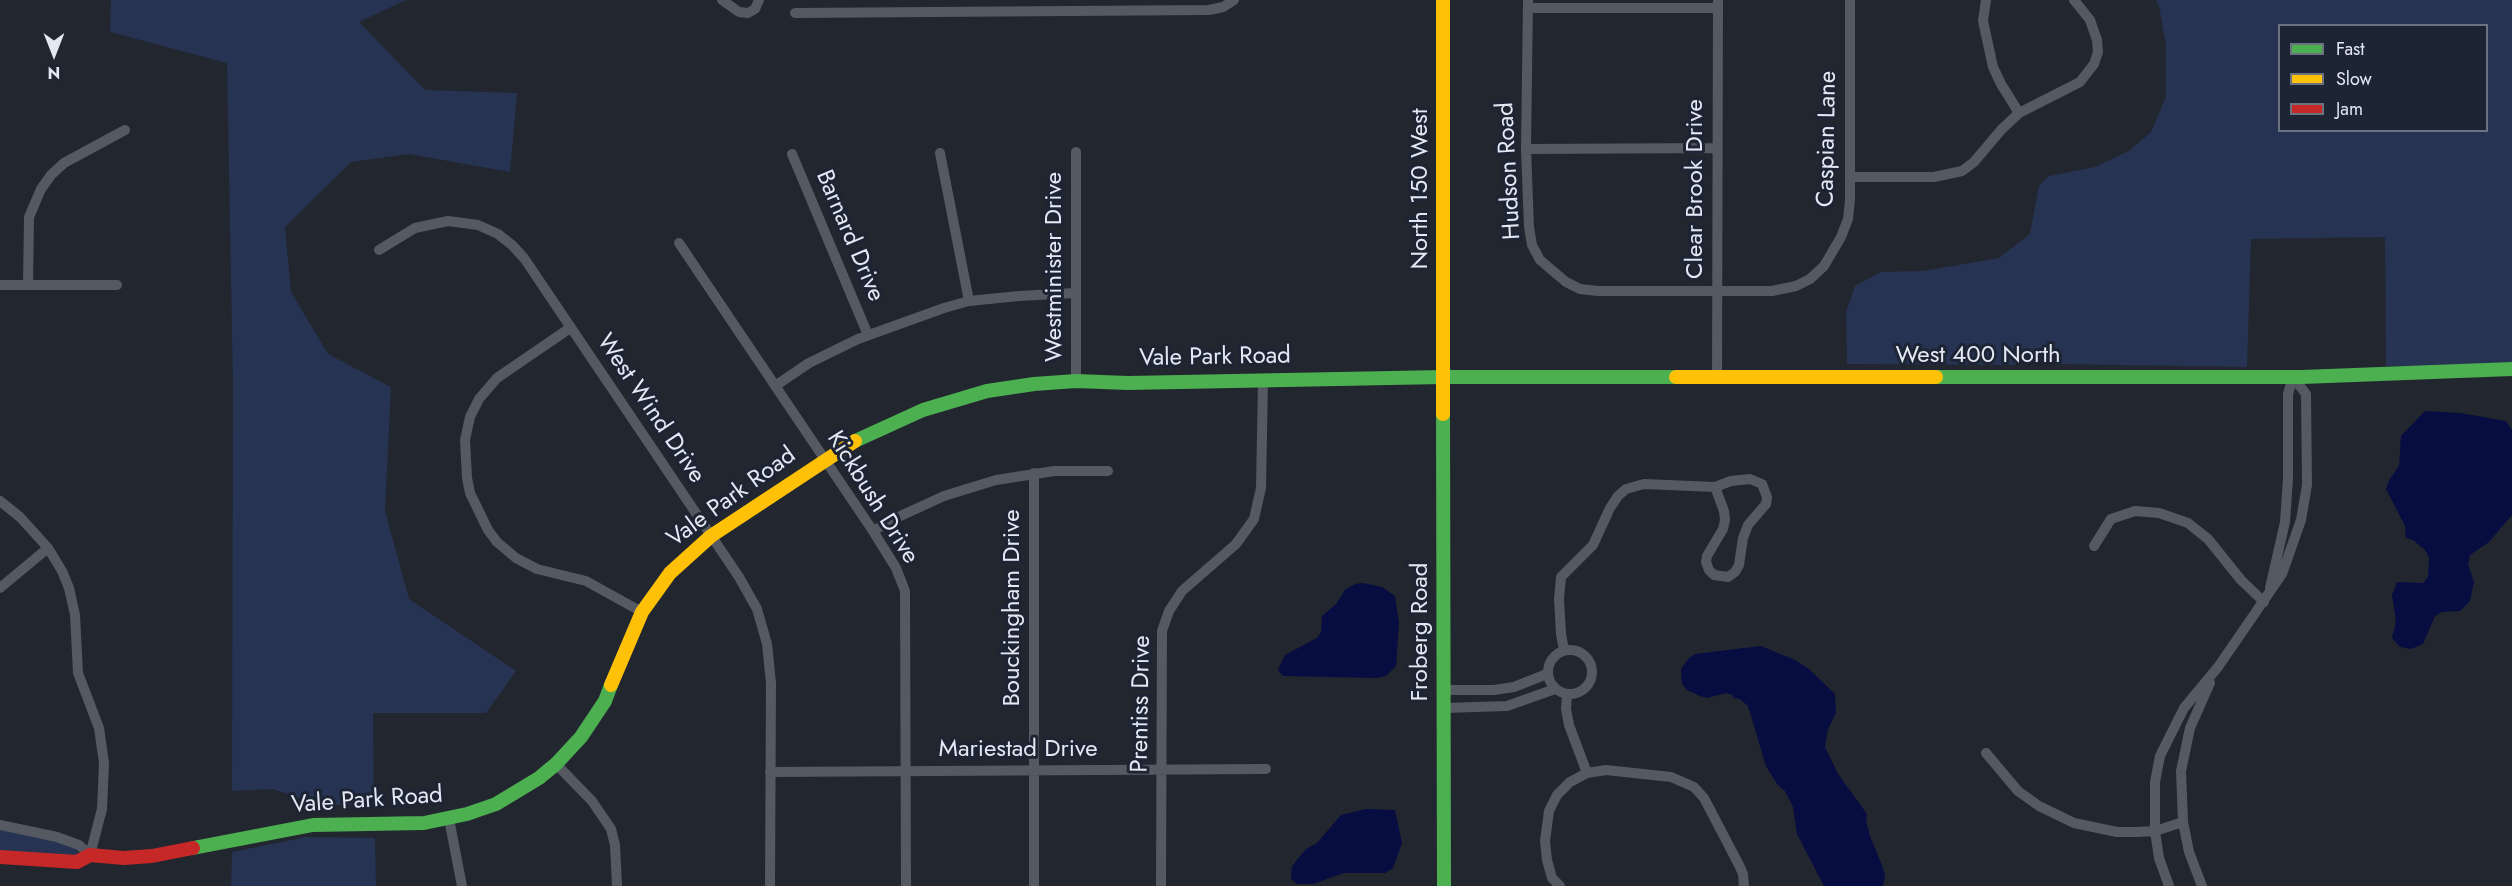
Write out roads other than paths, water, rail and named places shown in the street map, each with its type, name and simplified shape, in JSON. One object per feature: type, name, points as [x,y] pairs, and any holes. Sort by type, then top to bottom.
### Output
[{"type":"street","points":[[722,0],[739,12],[748,13],[755,9],[759,0]]},
{"type":"street","points":[[795,13],[973,5],[1107,5],[1209,10],[1223,7],[1234,0]]},
{"type":"street","name":"North 150 West","points":[[1443,0],[1443,377]]},
{"type":"street","name":"Caspian Lane","points":[[1717,291],[1772,291],[1796,286],[1810,279],[1824,266],[1841,237],[1848,219],[1850,177],[1850,0]]},
{"type":"street","points":[[1986,0],[1983,21],[1993,67],[2019,113]]},
{"type":"street","points":[[1850,177],[1934,177],[1962,171],[1974,162],[2019,113],[2080,82],[2094,64],[2098,52],[2095,30],[2074,0]]},
{"type":"street","points":[[1528,4],[1718,4]]},
{"type":"street","name":"Hudson Road","points":[[1528,4],[1526,149],[1529,227],[1533,245],[1540,260],[1552,272],[1580,289],[1717,291]]},
{"type":"street","name":"Clear Brook Drive","points":[[1717,379],[1718,4]]},
{"type":"street","points":[[28,285],[29,218],[41,189],[64,163],[126,130]]},
{"type":"street","points":[[1526,149],[1717,148]]},
{"type":"street","name":"Westminister Drive","points":[[1076,152],[1076,381]]},
{"type":"street","points":[[940,153],[969,301]]},
{"type":"street","name":"Barnard Drive","points":[[792,154],[868,335]]},
{"type":"street","name":"West Wind Drive","points":[[379,250],[403,234],[438,222],[470,223],[505,239],[524,258],[739,577],[757,609],[767,644],[771,683],[770,886]]},
{"type":"street","name":"Kickbush Drive","points":[[679,243],[873,531],[896,568],[905,591],[906,886]]},
{"type":"street","points":[[0,285],[117,285]]},
{"type":"street","points":[[775,386],[809,363],[868,335],[936,310],[969,301],[1075,293]]},
{"type":"street","points":[[570,328],[497,378],[483,392],[474,408],[466,432],[468,485],[488,530],[497,542],[516,558],[537,569],[586,581],[642,612]]},
{"type":"street","name":"West 400 North","points":[[1443,377],[1717,379],[2293,377],[2512,369]]},
{"type":"street","name":"Vale Park Road","points":[[0,857],[78,862],[90,855],[124,858],[152,856],[313,825],[403,824],[449,819],[482,810],[510,797],[556,764],[581,736],[605,701],[642,612],[669,573],[711,536],[824,460],[887,425],[946,402],[1008,387],[1076,381],[1128,383],[1443,377]]},
{"type":"street","name":"Froberg Road","points":[[1443,377],[1444,886]]},
{"type":"street","points":[[2264,602],[2276,565],[2285,522],[2288,478],[2288,394],[2293,377]]},
{"type":"street","points":[[2169,886],[2159,858],[2155,831],[2155,782],[2160,756],[2184,708],[2218,667],[2283,574],[2301,520],[2307,485],[2306,394],[2293,377]]},
{"type":"street","name":"Prentiss Drive","points":[[1161,886],[1162,638],[1164,625],[1169,611],[1182,591],[1236,544],[1254,519],[1261,488],[1263,380]]},
{"type":"street","points":[[873,531],[896,518],[957,491],[996,480],[1034,473],[1108,471]]},
{"type":"street","name":"Bouckingham Drive","points":[[1034,473],[1034,886]]},
{"type":"street","points":[[1564,650],[1559,599],[1561,577],[1593,546],[1610,508],[1626,489],[1644,484],[1715,487],[1731,481],[1750,479],[1762,484],[1767,497],[1766,504],[1748,525],[1743,538],[1739,565],[1735,572],[1728,577],[1714,575],[1708,570],[1706,562],[1707,556],[1723,529],[1725,520],[1715,487]]},
{"type":"street","points":[[0,501],[20,517],[48,548],[69,588],[75,615],[78,673],[99,728],[102,744],[102,809],[90,855]]},
{"type":"street","points":[[2094,546],[2111,519],[2135,511],[2159,513],[2188,523],[2208,538],[2241,580],[2264,602]]},
{"type":"street","points":[[0,588],[48,548]]},
{"type":"street","points":[[1564,650],[1582,653],[1589,660],[1592,669],[1591,677],[1584,688],[1576,693],[1567,694],[1555,689],[1547,674],[1550,662],[1557,653],[1564,650]]},
{"type":"street","points":[[2202,886],[2189,852],[2183,822],[2181,788],[2185,746],[2202,698],[2218,667]]},
{"type":"street","points":[[1444,690],[1494,690],[1514,687],[1547,674]]},
{"type":"street","points":[[1444,708],[1507,706],[1555,689]]},
{"type":"street","points":[[1567,694],[1566,709],[1569,725],[1587,773]]},
{"type":"street","points":[[1986,753],[2018,791],[2055,816],[2096,829],[2117,832],[2155,831],[2183,822]]},
{"type":"street","points":[[556,764],[592,801],[611,829],[615,845],[617,886]]},
{"type":"street","name":"Mariestad Drive","points":[[770,772],[1266,769]]},
{"type":"street","points":[[1557,885],[1546,860],[1546,829],[1549,811],[1563,788],[1587,773],[1625,770],[1671,777],[1694,787],[1704,798],[1739,865],[1743,874],[1744,886]]},
{"type":"street","points":[[449,819],[462,886]]},
{"type":"street","name":"Vale Park Road","points":[[0,825],[57,837],[79,845],[90,855]]}]
